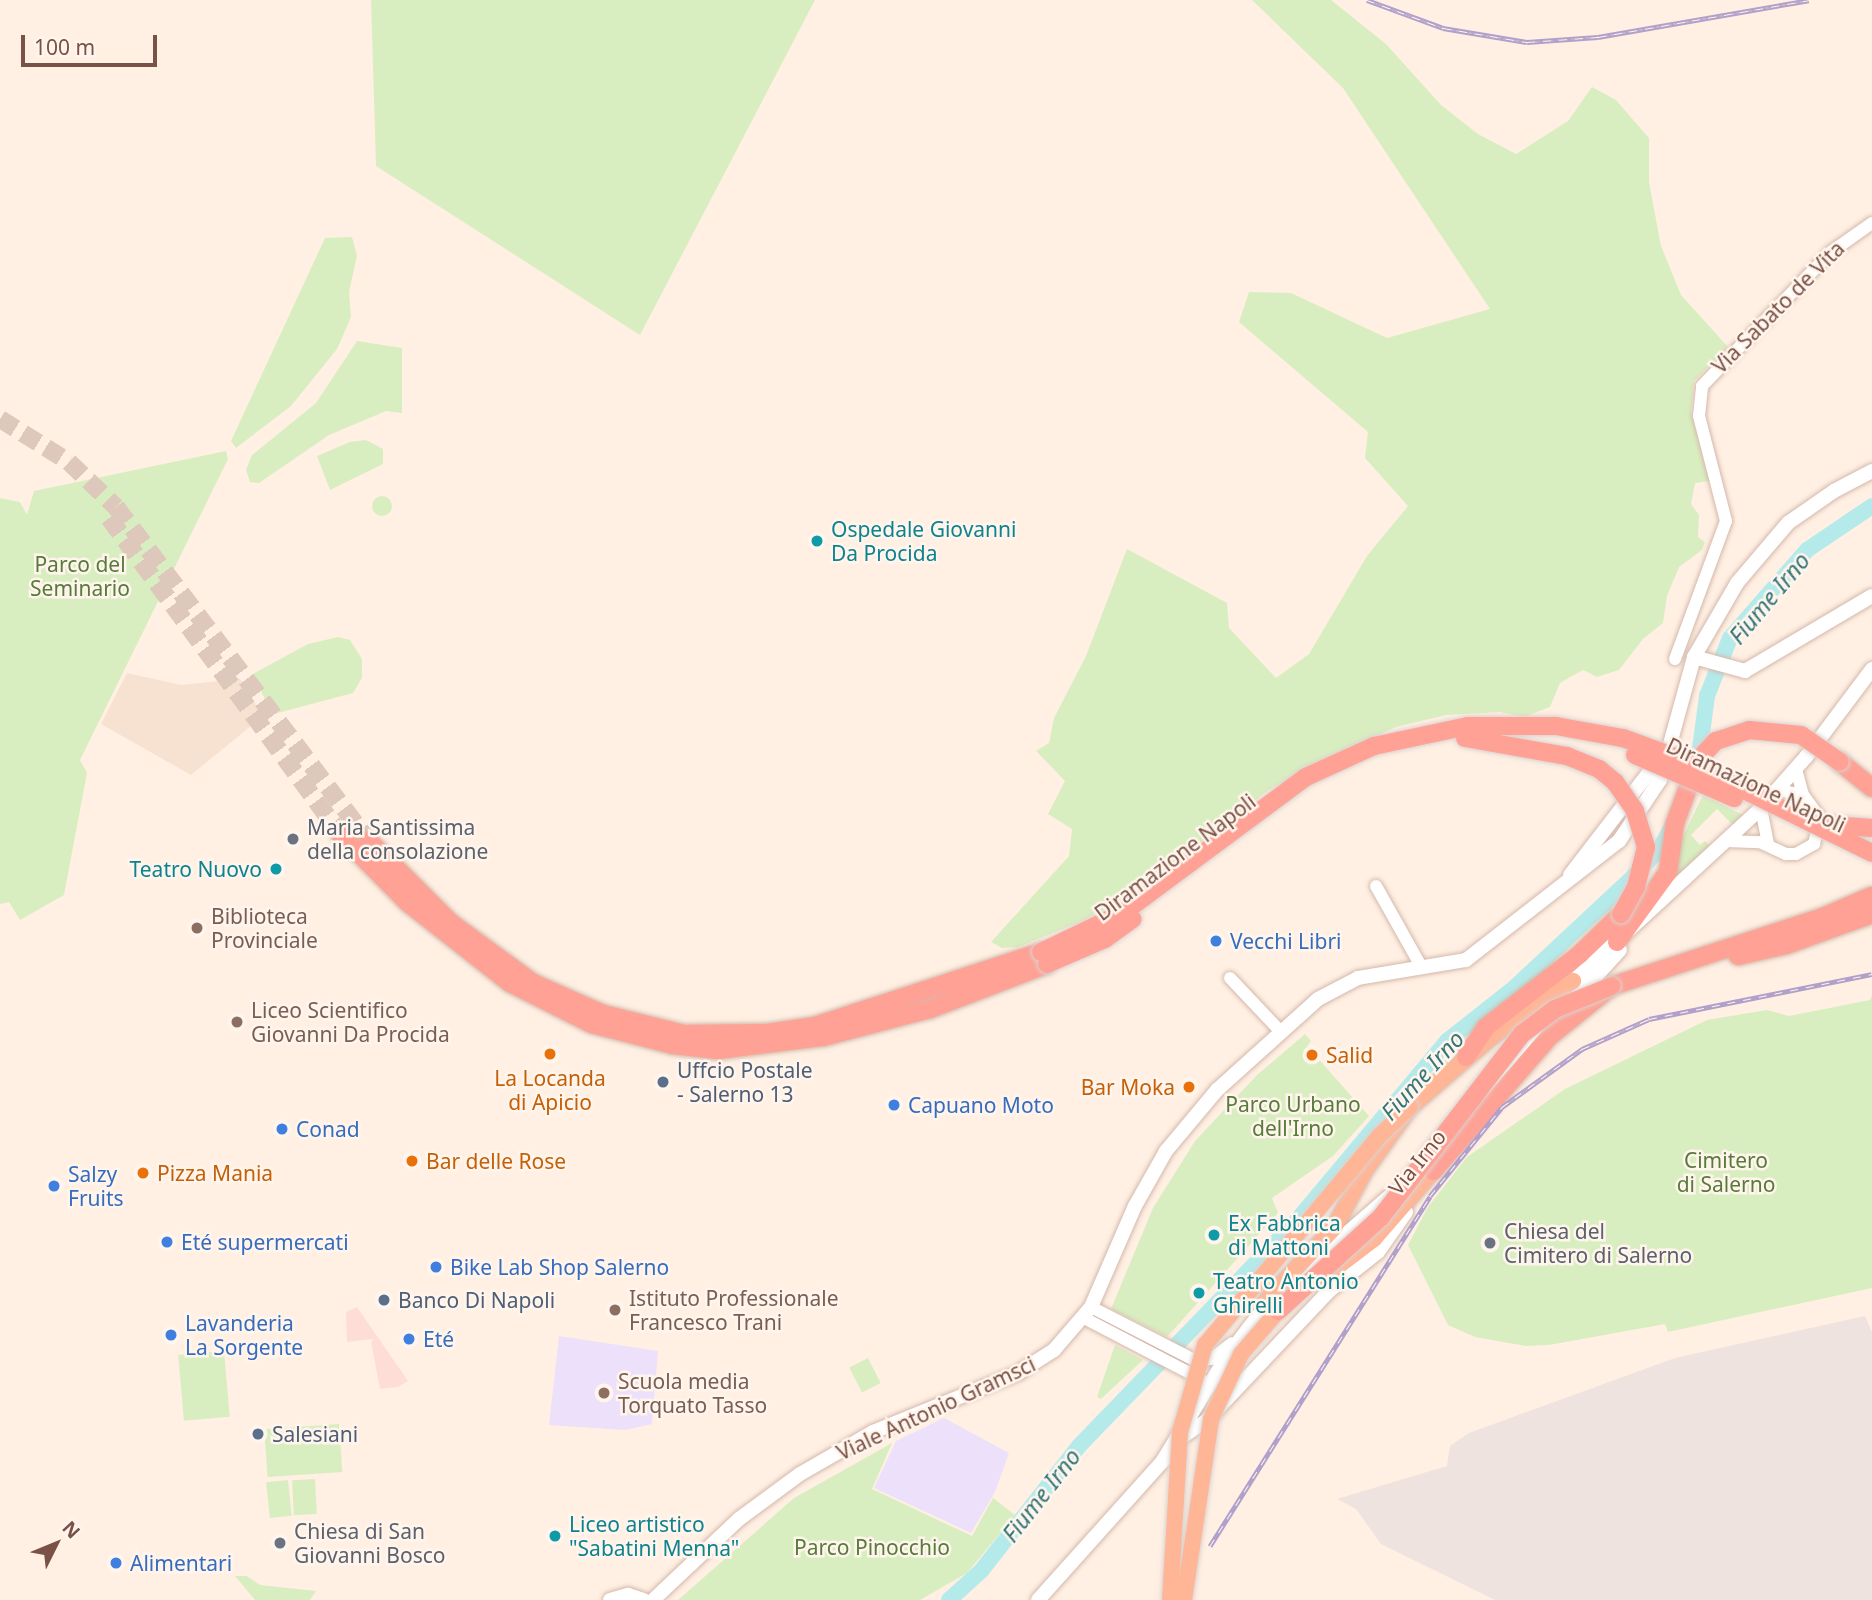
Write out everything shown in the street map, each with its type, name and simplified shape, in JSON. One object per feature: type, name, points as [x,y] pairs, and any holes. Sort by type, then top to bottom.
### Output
[{"type":"highway","name":"Diramazione Napoli","points":[[1044,958],[1124,912],[1278,795],[1374,746],[1468,726],[1527,724],[1587,729],[1681,759],[1872,853]]},
{"type":"highway","points":[[1617,942],[1668,872],[1675,823],[1695,766],[1710,747],[1727,735],[1764,730],[1801,736],[1872,788]]},
{"type":"highway","name":"Diramazione Napoli","points":[[340,834],[388,884],[472,947],[556,995],[658,1030],[708,1037],[846,1024],[930,1009],[1044,958],[1114,933],[1311,786],[1397,751],[1465,738],[1541,736],[1621,750],[1679,772],[1872,865]]},
{"type":"highway","points":[[1463,1059],[1486,1027],[1580,954],[1621,914],[1636,887],[1646,847],[1635,811],[1615,782],[1599,769],[1567,756],[1465,738]]},
{"type":"highway","points":[[1681,759],[1704,763],[1829,825],[1872,828]]},
{"type":"highway","name":"Diramazione Napoli","points":[[369,841],[472,947]]},
{"type":"highway","points":[[1271,1307],[1381,1217],[1522,1034],[1555,1009],[1612,986],[1824,917],[1872,896]]},
{"type":"highway","points":[[1686,962],[1786,945],[1872,914]]},
{"type":"highway","points":[[1170,1600],[1180,1432],[1205,1345],[1378,1137],[1463,1059],[1573,981]]},
{"type":"highway","points":[[1271,1307],[1363,1249],[1550,1035],[1612,986]]},
{"type":"highway","points":[[1184,1600],[1211,1419],[1241,1354],[1271,1307],[1334,1228],[1366,1170],[1410,1107]]},
{"type":"main road","name":"Viale Antonio Gramsci","points":[[653,1600],[739,1519],[800,1474],[873,1432],[1037,1362],[1087,1312],[1135,1206],[1166,1152],[1217,1090],[1280,1032],[1342,984],[1376,974],[1422,968],[1476,955],[1559,890],[1634,823],[1660,780],[1694,657],[1737,583],[1769,541],[1816,502],[1872,471]]},
{"type":"main road","points":[[1694,657],[1732,671],[1745,671],[1872,596]]},
{"type":"main road","name":"Via Irno","points":[[1038,1600],[1181,1438],[1210,1384],[1247,1328],[1385,1201],[1504,1048],[1760,808],[1796,768],[1872,669]]},
{"type":"main road","name":"Via Irno","points":[[1181,1438],[1206,1422],[1272,1349],[1339,1282],[1378,1252],[1433,1171],[1515,1062],[1667,895]]},
{"type":"main road","points":[[1247,1328],[1245,1340],[1251,1347],[1272,1349]]},
{"type":"main road","points":[[610,1600],[628,1595],[643,1600]]},
{"type":"street","name":"Via Sabato de Vita","points":[[1675,659],[1726,521],[1699,403],[1705,381],[1831,252],[1872,223]]},
{"type":"street","points":[[1760,808],[1768,844],[1776,851],[1796,855],[1814,845],[1820,818],[1803,794],[1796,768]]},
{"type":"street","points":[[1777,789],[1803,794]]},
{"type":"street","points":[[1726,841],[1768,844]]},
{"type":"street","points":[[1376,886],[1422,968]]},
{"type":"street","points":[[1230,978],[1280,1032]]},
{"type":"street","points":[[1087,1312],[1191,1369],[1210,1384],[1224,1389],[1241,1384]]},
{"type":"street","points":[[1191,1369],[1209,1361],[1247,1328]]},
{"type":"street","points":[[1191,1369],[1204,1399]]},
{"type":"shaded area","points":[[127,673],[181,685],[240,679],[263,716],[191,775],[101,724]]},
{"type":"shaded area","points":[[357,1307],[408,1381],[398,1387],[380,1389],[371,1342],[374,1339],[347,1342],[346,1312]]},
{"type":"shaded area","points":[[1865,1316],[1872,1332],[1872,1600],[1495,1600],[1381,1544],[1356,1509],[1337,1499],[1447,1466],[1450,1446],[1469,1433],[1675,1358]]},
{"type":"shaded area","name":"Scuola media Torquato Tasso","points":[[559,1336],[658,1351],[652,1424],[625,1430],[549,1425]]},
{"type":"shaded area","points":[[944,1418],[1009,1453],[995,1492],[971,1533],[874,1488],[896,1441]]},
{"type":"green space","points":[[371,0],[815,0],[640,335],[376,166]]},
{"type":"green space","points":[[1252,0],[1331,0],[1386,44],[1441,105],[1478,134],[1516,154],[1568,121],[1592,87],[1616,100],[1649,138],[1649,182],[1661,246],[1681,295],[1728,347],[1694,381],[1691,411],[1709,481],[1695,483],[1691,504],[1699,515],[1698,537],[1705,542],[1702,550],[1679,567],[1667,596],[1663,623],[1643,639],[1619,670],[1597,677],[1583,670],[1560,683],[1550,707],[1524,717],[1500,712],[1446,715],[1396,727],[1320,761],[1267,791],[1148,883],[1085,920],[1018,947],[1002,948],[991,942],[1069,856],[1072,829],[1048,814],[1065,781],[1036,751],[1049,743],[1054,718],[1086,656],[1127,549],[1227,603],[1229,628],[1276,678],[1309,654],[1367,556],[1408,506],[1365,458],[1368,432],[1239,322],[1249,292],[1291,293],[1387,338],[1490,309],[1343,88]]},
{"type":"green space","points":[[352,237],[357,256],[349,292],[351,317],[337,349],[291,406],[236,448],[231,441],[325,238]]},
{"type":"green space","points":[[357,341],[402,348],[402,413],[386,411],[329,435],[259,483],[250,482],[246,470],[252,455],[316,403]]},
{"type":"green space","points":[[366,440],[383,449],[383,464],[330,490],[317,456],[350,442]]},
{"type":"green space","name":"Parco del Seminario","points":[[226,451],[228,459],[80,760],[87,773],[64,895],[20,920],[9,902],[0,904],[0,498],[20,502],[27,515],[34,491]]},
{"type":"green space","points":[[382,496],[389,499],[392,506],[389,513],[382,516],[375,513],[372,506],[375,499]]},
{"type":"green space","points":[[338,637],[350,640],[362,659],[362,678],[353,693],[274,714],[251,675],[308,644]]},
{"type":"green space","points":[[1703,795],[1745,816],[1734,826],[1717,809],[1691,835],[1700,845],[1705,841],[1711,847],[1682,874],[1674,873],[1679,845]]},
{"type":"green space","name":"Cimitero di Salerno","points":[[1872,995],[1872,1288],[1668,1332],[1665,1324],[1549,1345],[1526,1346],[1475,1337],[1448,1325],[1408,1245],[1428,1207],[1467,1157],[1565,1089],[1707,1020],[1767,1010],[1789,1016],[1870,1000]]},
{"type":"green space","name":"Parco Urbano dell'Irno","points":[[1305,1034],[1311,1041],[1307,1046],[1369,1116],[1333,1156],[1272,1198],[1278,1213],[1167,1337],[1111,1309],[1153,1208],[1195,1141],[1257,1075]]},
{"type":"green space","points":[[1115,1345],[1143,1360],[1101,1399],[1097,1397]]},
{"type":"green space","points":[[224,1351],[230,1417],[184,1421],[178,1355]]},
{"type":"green space","points":[[868,1358],[881,1383],[862,1392],[849,1368]]},
{"type":"green space","points":[[339,1424],[342,1472],[268,1477],[264,1429]]},
{"type":"green space","name":"Parco Pinocchio","points":[[892,1443],[872,1489],[972,1536],[993,1498],[1015,1515],[967,1573],[920,1600],[678,1600],[794,1498]]},
{"type":"green space","points":[[315,1479],[317,1514],[294,1515],[292,1480]]},
{"type":"green space","points":[[288,1480],[292,1516],[270,1518],[266,1482]]},
{"type":"green space","points":[[235,1576],[247,1576],[260,1585],[316,1591],[310,1600],[255,1600]]},
{"type":"waterway","name":"Fiume Irno","points":[[1698,763],[1707,696],[1730,638],[1807,550],[1872,506]]},
{"type":"waterway","name":"Fiume Irno","points":[[949,1600],[981,1571],[1079,1446],[1299,1218],[1447,1041],[1514,988],[1634,876],[1661,847],[1672,826]]},
{"type":"tunnel","points":[[0,419],[69,462],[116,507],[369,841]]},
{"type":"tunnel","points":[[109,518],[340,834]]},
{"type":"railway","points":[[1367,0],[1443,28],[1527,42],[1598,37],[1809,0]]},
{"type":"railway","points":[[1210,1546],[1430,1196],[1502,1107],[1582,1049],[1649,1019],[1872,974]]},
{"type":"place","name":"Ospedale Giovanni Da Procida","points":[[817,541]]},
{"type":"place","name":"Maria Santissima della consolazione","points":[[293,839]]},
{"type":"place","name":"Teatro Nuovo","points":[[276,869]]},
{"type":"place","name":"Biblioteca Provinciale","points":[[197,928]]},
{"type":"place","name":"Vecchi Libri","points":[[1216,941]]},
{"type":"place","name":"Liceo Scientifico Giovanni Da Procida","points":[[237,1022]]},
{"type":"place","name":"La Locanda di Apicio","points":[[550,1054]]},
{"type":"place","name":"Salid","points":[[1312,1055]]},
{"type":"place","name":"Uffcio Postale - Salerno 13","points":[[663,1082]]},
{"type":"place","name":"Bar Moka","points":[[1189,1087]]},
{"type":"place","name":"Capuano Moto","points":[[894,1105]]},
{"type":"place","name":"Conad","points":[[282,1129]]},
{"type":"place","name":"Bar delle Rose","points":[[412,1161]]},
{"type":"place","name":"Pizza Mania","points":[[143,1173]]},
{"type":"place","name":"Salzy Fruits","points":[[54,1186]]},
{"type":"place","name":"Ex Fabbrica di Mattoni","points":[[1214,1235]]},
{"type":"place","name":"Eté supermercati","points":[[167,1242]]},
{"type":"place","name":"Chiesa del Cimitero di Salerno","points":[[1490,1243]]},
{"type":"place","name":"Bike Lab Shop Salerno","points":[[436,1267]]},
{"type":"place","name":"Teatro Antonio Ghirelli","points":[[1199,1293]]},
{"type":"place","name":"Banco Di Napoli","points":[[384,1300]]},
{"type":"place","name":"Istituto Professionale Francesco Trani","points":[[615,1310]]},
{"type":"place","name":"Lavanderia La Sorgente","points":[[171,1335]]},
{"type":"place","name":"Eté","points":[[409,1339]]},
{"type":"place","name":"Scuola media Torquato Tasso","points":[[604,1393]]},
{"type":"place","name":"Salesiani","points":[[258,1434]]},
{"type":"place","name":"Liceo artistico \"Sabatini Menna\"","points":[[555,1536]]},
{"type":"place","name":"Chiesa di San Giovanni Bosco","points":[[280,1543]]},
{"type":"place","name":"Alimentari","points":[[116,1563]]}]
